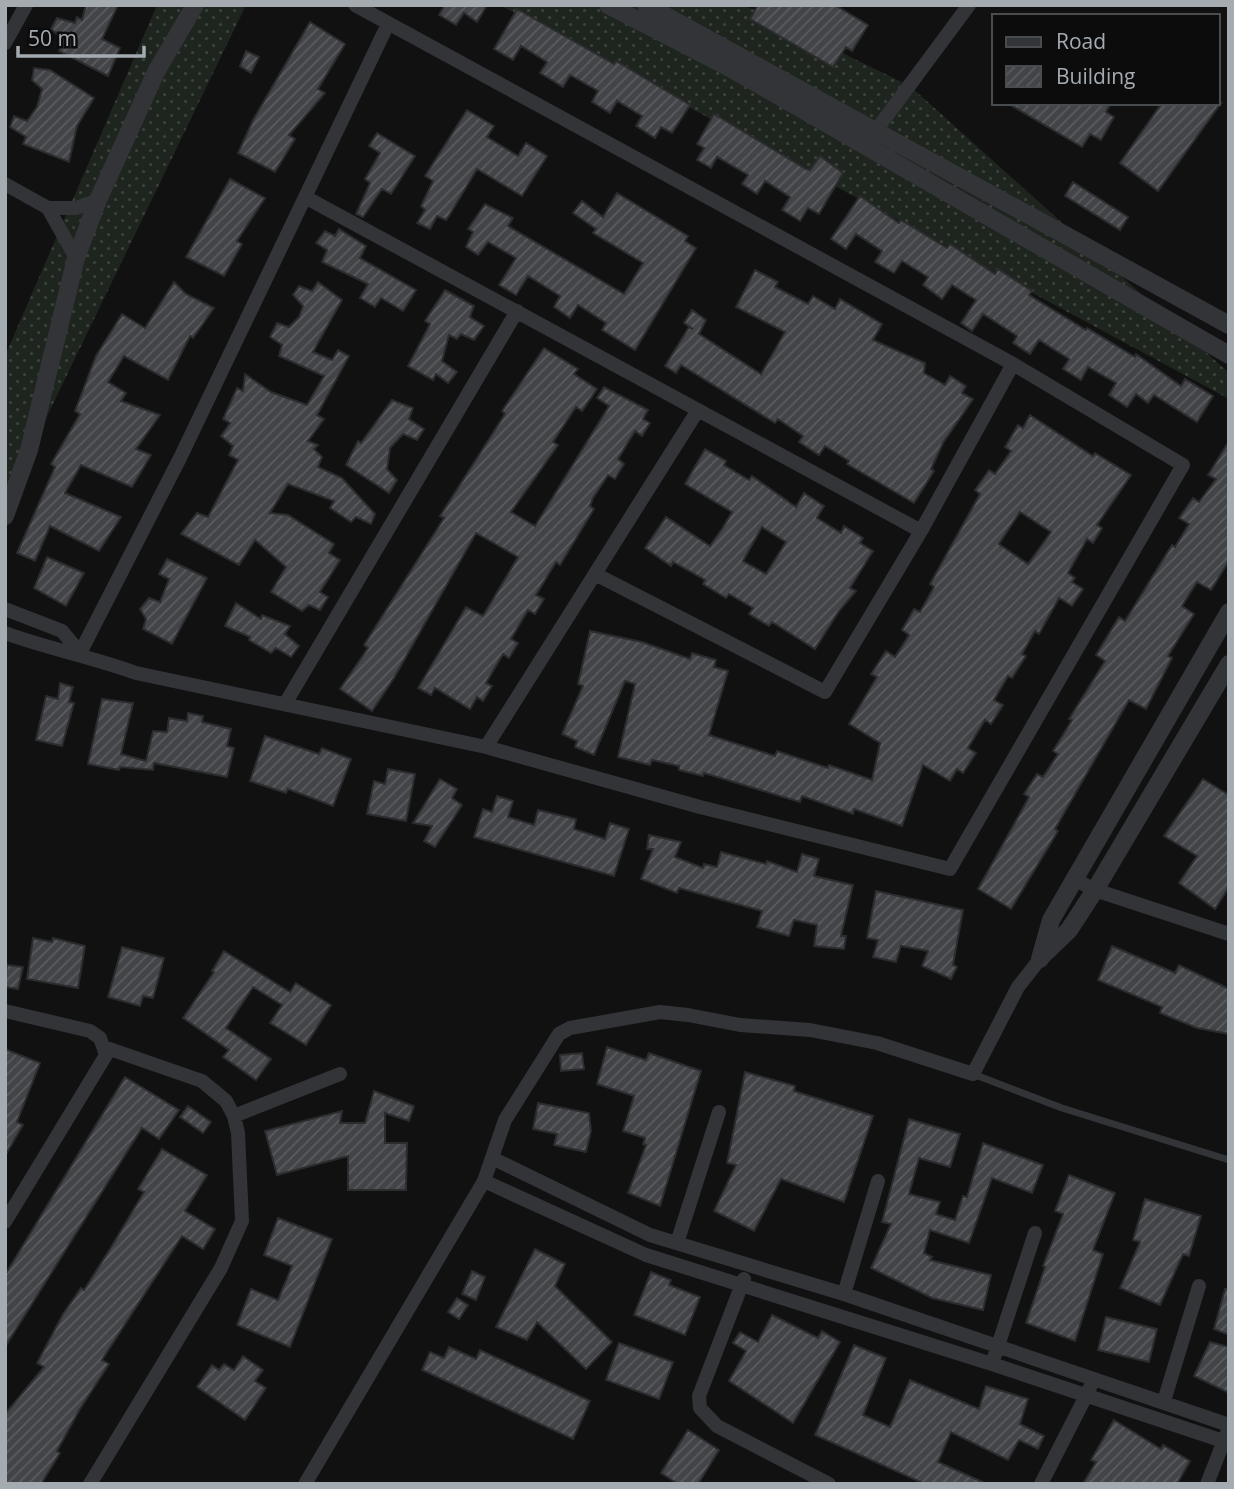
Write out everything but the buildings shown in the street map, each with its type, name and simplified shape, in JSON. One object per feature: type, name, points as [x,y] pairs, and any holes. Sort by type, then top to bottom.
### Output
[{"type":"street","points":[[5,43],[26,5]]},
{"type":"street","points":[[5,516],[29,450],[76,258],[156,72],[195,5]]},
{"type":"street","points":[[5,633],[56,652],[80,653],[136,673],[486,747],[700,807],[950,869],[1183,465],[1013,364],[355,5]]},
{"type":"street","points":[[608,5],[730,68],[1229,355]]},
{"type":"street","points":[[646,5],[1229,325]]},
{"type":"street","points":[[877,130],[968,5]]},
{"type":"street","points":[[80,653],[180,457],[388,24]]},
{"type":"street","points":[[5,184],[48,208],[64,232],[76,258]]},
{"type":"street","points":[[305,197],[921,531]]},
{"type":"street","points":[[48,208],[76,208],[99,200]]},
{"type":"street","points":[[285,704],[517,312]]},
{"type":"street","points":[[597,575],[825,691],[921,531],[1013,364]]},
{"type":"street","points":[[486,747],[597,575],[698,410]]},
{"type":"street","points":[[5,609],[62,631],[80,653]]},
{"type":"street","points":[[1040,959],[1051,920],[1229,612]]},
{"type":"street","points":[[311,1480],[484,1181],[505,1120],[559,1034],[570,1028],[660,1012],[740,1025],[810,1030],[877,1043],[973,1074],[1018,987],[1040,959],[1069,930],[1096,890],[1229,664]]},
{"type":"street","points":[[1074,879],[1096,890],[1229,934]]},
{"type":"street","points":[[5,1011],[90,1031],[100,1038],[106,1055],[5,1222]]},
{"type":"street","points":[[90,1484],[221,1268],[242,1221],[238,1133],[234,1116],[226,1101],[202,1081],[104,1046]]},
{"type":"street","points":[[234,1116],[340,1074]]},
{"type":"street","points":[[677,1243],[719,1112]]},
{"type":"street","points":[[492,1158],[650,1235],[844,1294],[1096,1377],[1164,1401],[1227,1435]]},
{"type":"street","points":[[484,1181],[646,1255],[1087,1395],[1227,1435]]},
{"type":"street","points":[[844,1294],[878,1181]]},
{"type":"street","points":[[992,1364],[1035,1233]]},
{"type":"street","points":[[748,1266],[699,1396],[700,1408],[717,1426],[829,1484]]},
{"type":"street","points":[[1164,1401],[1199,1286]]},
{"type":"street","points":[[1041,1484],[1096,1377]]},
{"type":"street","points":[[1208,1484],[1227,1435]]},
{"type":"lane","points":[[973,1074],[1062,1108],[1229,1160]]},
{"type":"shaded area","points":[[157,5],[246,5],[5,503],[5,356]]},
{"type":"shaded area","points":[[500,5],[744,5],[910,86],[1229,373],[1229,399]]}]
